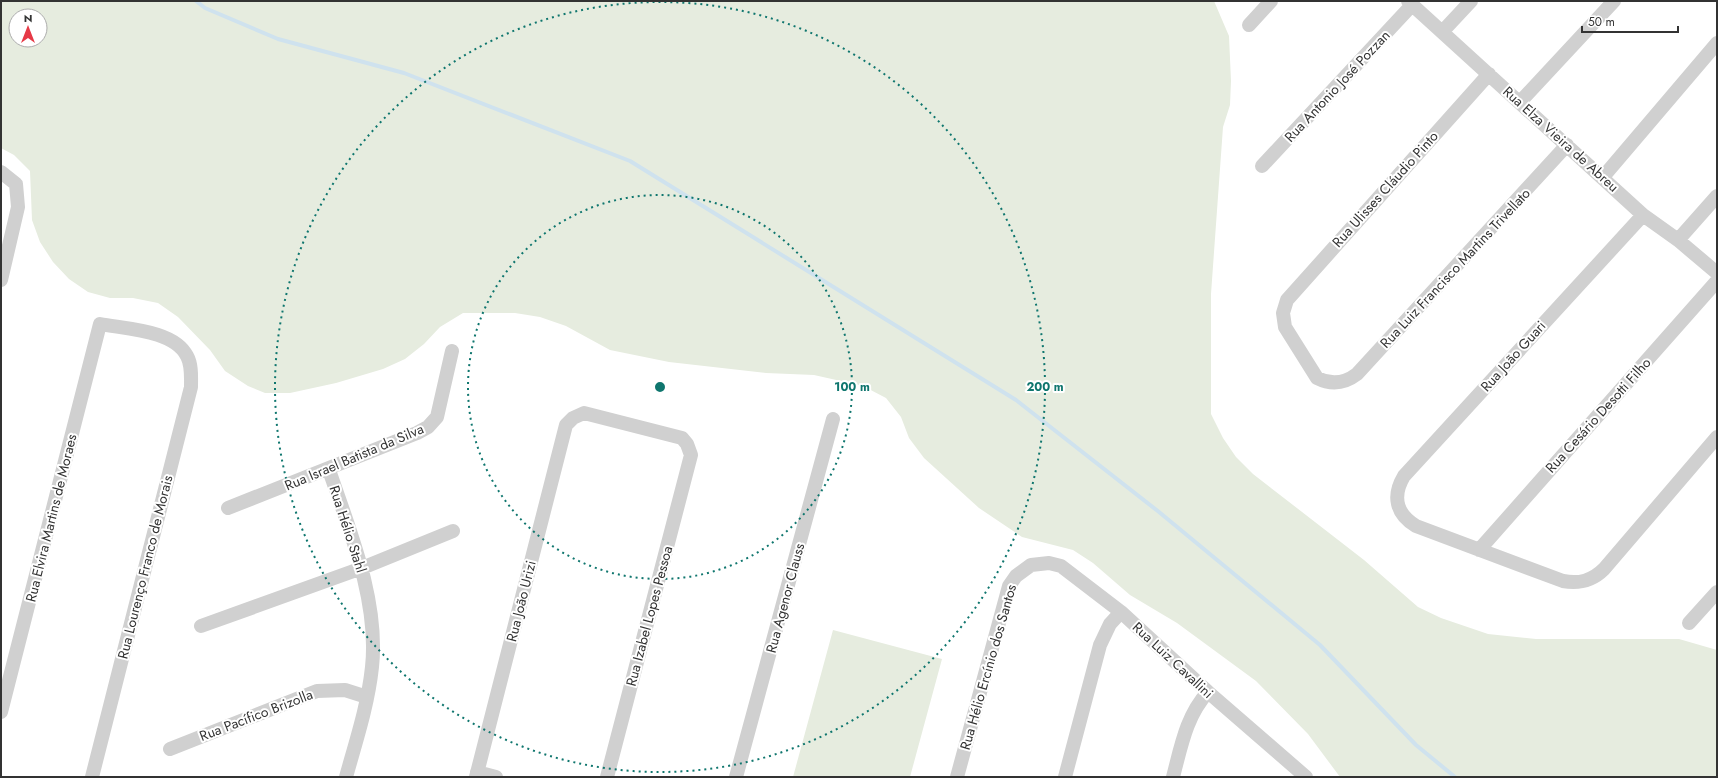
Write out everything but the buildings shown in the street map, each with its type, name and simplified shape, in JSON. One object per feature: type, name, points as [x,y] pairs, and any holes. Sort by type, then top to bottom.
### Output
[{"type":"street","points":[[1249,25],[1271,1]]},
{"type":"street","points":[[1443,31],[1471,1]]},
{"type":"street","points":[[1520,102],[1614,1]]},
{"type":"street","name":"Rua Elza Vieira de Abreu","points":[[1410,3],[1443,31],[1643,215],[1678,240],[1717,274]]},
{"type":"street","name":"Rua Antonio José Pozzan","points":[[1262,166],[1410,3]]},
{"type":"street","points":[[1602,177],[1717,43]]},
{"type":"street","name":"Rua Ulisses Cláudio Pinto","points":[[1338,383],[1324,381],[1317,378],[1286,327],[1283,313],[1284,306],[1295,288],[1489,74]]},
{"type":"street","name":"Rua Luiz Francisco Martins Trivellato","points":[[1338,383],[1357,374],[1567,145]]},
{"type":"street","points":[[1,172],[16,184],[18,207],[1,280]]},
{"type":"street","points":[[1678,240],[1717,196]]},
{"type":"street","name":"Rua João Guari","points":[[1479,550],[1416,526],[1408,521],[1401,513],[1397,504],[1399,484],[1404,476],[1643,215]]},
{"type":"street","name":"Rua Cesário Desotti Filho","points":[[1479,550],[1717,281]]},
{"type":"street","name":"Rua Lourenço Franco de Morais","points":[[92,777],[191,387],[190,367],[187,356],[175,342],[164,337],[100,324]]},
{"type":"street","name":"Rua Elvira Martins de Moraes","points":[[1,712],[100,324]]},
{"type":"street","name":"Rua Israel Batista da Silva","points":[[228,508],[329,470],[428,427],[437,417],[452,351]]},
{"type":"street","name":"Rua Izabel Lopes Pessoa","points":[[566,425],[573,418],[584,413],[682,438],[687,444],[691,455],[607,777]]},
{"type":"street","name":"Rua Agenor Clauss","points":[[736,777],[833,419]]},
{"type":"street","name":"Rua João Urizi","points":[[477,774],[566,425]]},
{"type":"street","points":[[1479,550],[1563,581],[1585,581],[1604,569],[1717,437]]},
{"type":"street","name":"Rua Hélio Stahl","points":[[329,470],[362,568],[372,635],[372,666],[367,697],[346,777]]},
{"type":"street","points":[[201,626],[362,568],[453,530]]},
{"type":"street","name":"Rua Luiz Cavallini","points":[[1031,565],[1049,562],[1061,566],[1121,612],[1208,692],[1290,772],[1306,777]]},
{"type":"street","name":"Rua Hélio Ercínio dos Santos","points":[[957,777],[1010,586],[1016,576],[1031,565]]},
{"type":"street","points":[[1689,623],[1717,592]]},
{"type":"street","points":[[1065,777],[1100,645],[1110,624],[1121,612]]},
{"type":"street","name":"Rua Pacífico Brizolla","points":[[170,749],[317,691],[345,690],[367,697]]},
{"type":"street","points":[[1173,777],[1188,722],[1200,701],[1208,692]]},
{"type":"street","points":[[477,774],[496,777]]},
{"type":"shaded area","points":[[1,1],[1214,1],[1229,36],[1231,81],[1230,105],[1223,127],[1211,294],[1211,414],[1223,438],[1236,457],[1253,474],[1364,560],[1418,607],[1441,618],[1488,634],[1536,639],[1679,639],[1717,650],[1717,777],[1340,777],[1308,734],[1256,681],[1177,623],[1130,595],[1093,563],[1073,550],[1022,537],[979,508],[924,458],[909,438],[901,417],[886,398],[863,386],[814,375],[766,373],[669,362],[610,350],[566,326],[540,317],[515,313],[463,313],[440,327],[424,344],[405,359],[383,369],[336,383],[290,393],[265,393],[248,386],[225,371],[210,350],[178,317],[158,303],[133,298],[110,298],[88,292],[69,279],[53,262],[40,242],[32,220],[30,171],[14,155],[1,148]]},
{"type":"shaded area","points":[[833,630],[942,659],[910,777],[793,777]]},
{"type":"waterway","points":[[196,1],[205,8],[278,39],[404,73],[630,161],[1016,400],[1159,512],[1320,645],[1416,745],[1455,777]]}]
